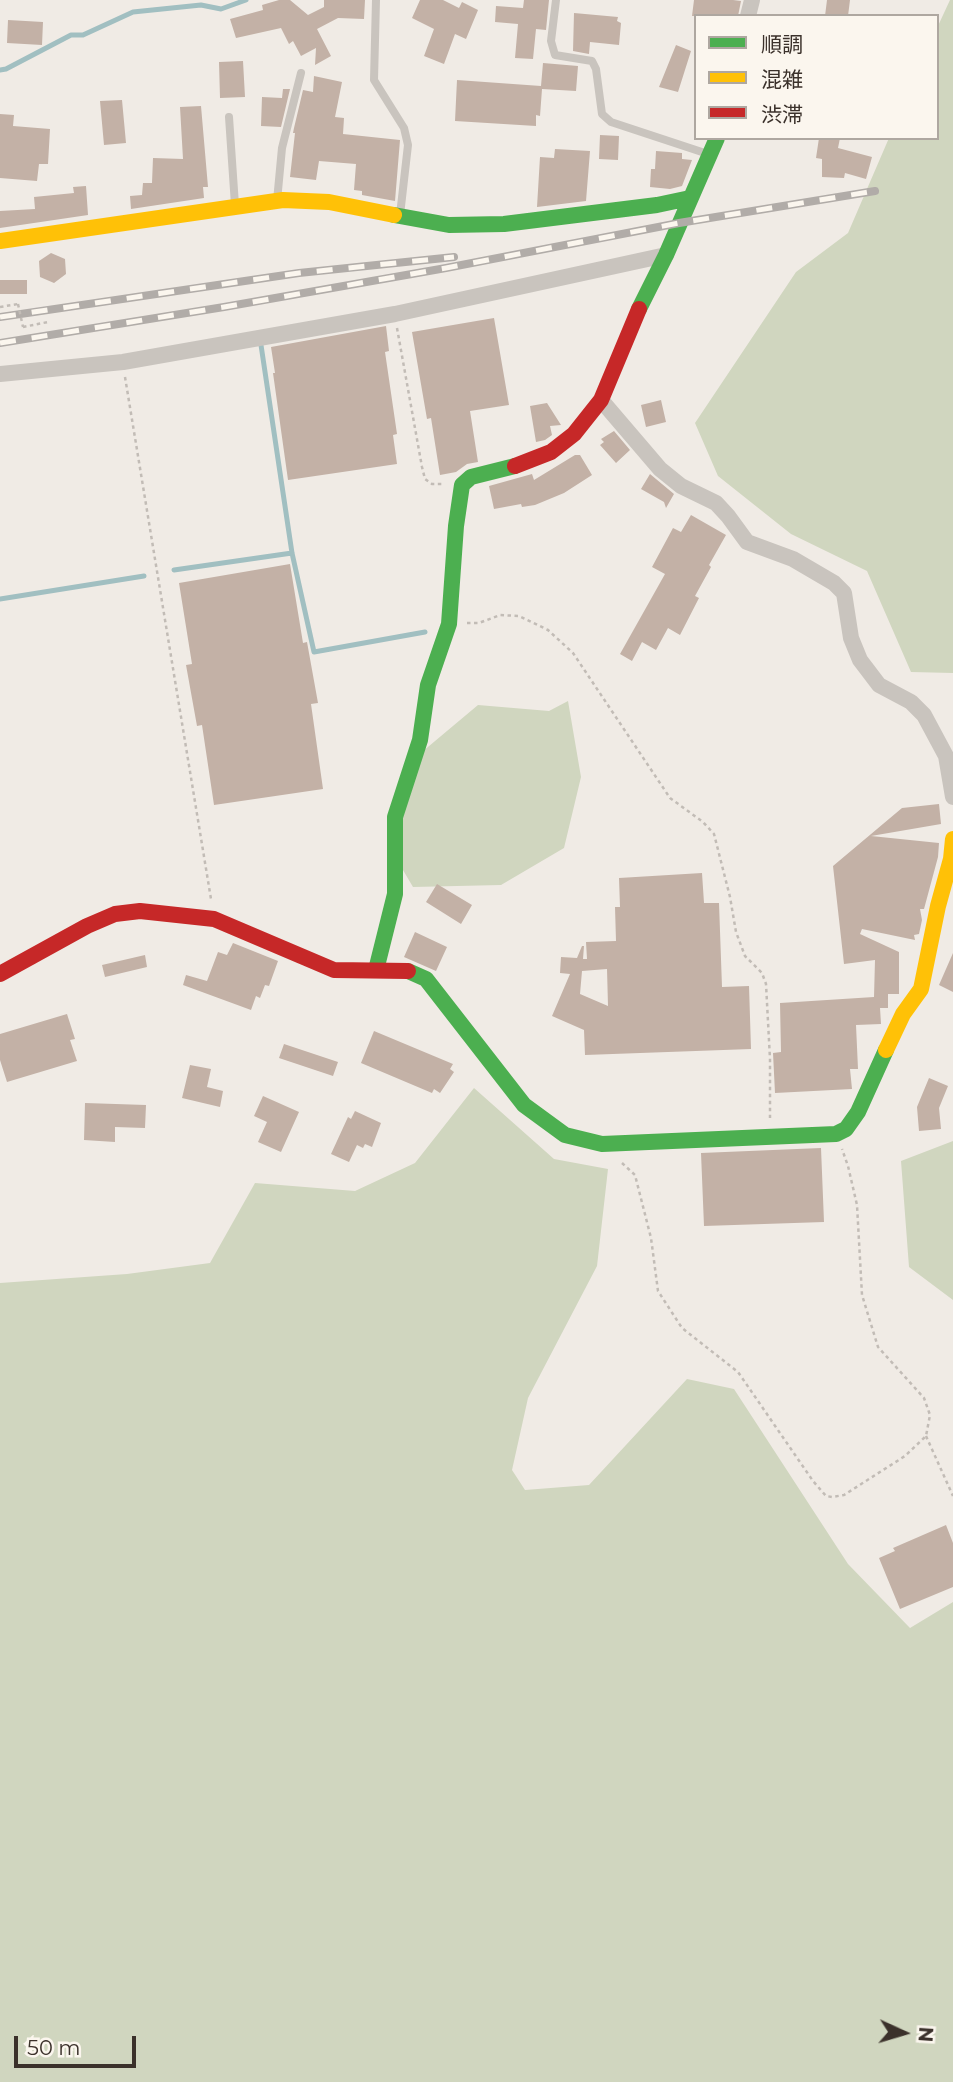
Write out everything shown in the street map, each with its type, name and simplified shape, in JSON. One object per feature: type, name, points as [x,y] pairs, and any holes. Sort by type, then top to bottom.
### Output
[{"type":"street","points":[[376,970],[395,894],[395,817],[420,740],[428,685],[449,624],[456,526],[462,485],[471,477],[520,465],[551,452],[574,434],[601,400],[627,334],[666,255],[715,140]]},
{"type":"street","points":[[0,241],[277,201],[330,202],[449,225],[504,223],[657,205],[690,198]]},
{"type":"street","points":[[0,374],[123,362],[395,314],[666,255]]},
{"type":"street","points":[[601,400],[660,469],[681,486],[716,503],[747,542],[793,559],[834,583],[844,593],[851,638],[860,660],[880,685],[911,702],[924,715],[946,756],[953,797]]},
{"type":"street","points":[[0,974],[87,926],[115,914],[140,911],[214,919],[334,970],[405,970],[426,979],[524,1105],[565,1135],[602,1144],[836,1134],[846,1129],[858,1112],[903,1014],[921,989],[951,859],[953,839]]},
{"type":"lane","points":[[376,0],[374,80],[404,128],[408,145],[400,215]]},
{"type":"lane","points":[[556,0],[551,41],[555,55],[592,61],[596,69],[602,114],[611,122],[711,155]]},
{"type":"lane","points":[[277,201],[282,148],[301,73]]},
{"type":"lane","points":[[229,117],[235,207]]},
{"type":"path","points":[[0,307],[19,304],[23,327],[48,322]]},
{"type":"path","points":[[395,314],[425,479],[432,484],[462,485]]},
{"type":"path","points":[[123,362],[214,919]]},
{"type":"path","points":[[449,624],[479,622],[500,615],[519,616],[548,630],[573,653],[670,798],[703,822],[714,834],[736,932],[746,956],[762,973],[766,984],[771,1059],[769,1135]]},
{"type":"path","points":[[836,1134],[848,1166],[857,1205],[862,1295],[878,1347],[924,1398],[930,1415],[926,1436],[953,1496]]},
{"type":"path","points":[[602,1144],[635,1175],[651,1238],[657,1291],[682,1328],[738,1372],[826,1496],[844,1495],[905,1456],[926,1436]]},
{"type":"green space","points":[[950,0],[953,0],[953,673],[911,672],[867,571],[791,534],[718,476],[695,423],[796,272],[848,233],[888,140],[939,140],[939,24]]},
{"type":"green space","points":[[568,701],[581,777],[564,848],[501,885],[413,887],[390,848],[410,762],[478,705],[549,711]]},
{"type":"green space","points":[[474,1088],[554,1159],[608,1169],[597,1266],[528,1398],[512,1470],[525,1490],[589,1485],[687,1379],[734,1389],[848,1564],[910,1628],[953,1602],[953,2082],[0,2082],[0,1283],[127,1274],[210,1263],[255,1183],[355,1191],[415,1163]]},
{"type":"green space","points":[[953,1141],[953,1300],[909,1267],[901,1161]]},
{"type":"building","points":[[290,0],[308,15],[324,7],[324,0],[365,0],[364,19],[338,18],[317,29],[331,56],[315,65],[316,48],[301,56],[293,41],[289,44],[281,28],[236,38],[230,19],[263,10],[262,5]]},
{"type":"building","points":[[420,0],[443,0],[459,8],[462,2],[478,10],[466,39],[455,34],[444,64],[424,56],[434,29],[412,18]]},
{"type":"building","points":[[524,0],[549,0],[546,30],[536,29],[533,59],[515,58],[518,24],[495,22],[496,6],[523,8]]},
{"type":"building","points":[[694,0],[741,1],[738,14],[692,16]]},
{"type":"building","points":[[827,0],[850,0],[848,14],[825,14]]},
{"type":"building","points":[[574,13],[618,17],[617,21],[621,23],[619,45],[590,42],[589,54],[573,51]]},
{"type":"building","points":[[8,20],[43,22],[42,45],[7,43]]},
{"type":"building","points":[[676,45],[691,51],[678,92],[659,87]]},
{"type":"building","points":[[243,61],[245,97],[220,98],[219,62]]},
{"type":"building","points":[[543,63],[578,66],[576,91],[542,89],[540,116],[536,115],[536,126],[455,121],[457,80],[541,86]]},
{"type":"building","points":[[314,76],[342,82],[335,117],[344,118],[343,134],[400,140],[395,201],[362,195],[362,191],[354,190],[356,164],[319,161],[316,180],[290,177],[293,133],[303,90],[313,92]]},
{"type":"building","points":[[283,89],[290,89],[281,127],[261,126],[262,97],[282,98]]},
{"type":"building","points":[[122,100],[126,143],[104,145],[100,101]]},
{"type":"building","points":[[201,106],[208,187],[203,187],[204,198],[131,209],[130,196],[142,195],[143,183],[152,183],[153,158],[183,159],[180,107]]},
{"type":"building","points":[[0,114],[14,115],[13,126],[50,129],[48,164],[39,164],[37,181],[0,178]]},
{"type":"building","points":[[600,135],[619,136],[618,160],[599,159]]},
{"type":"building","points":[[819,140],[840,140],[838,148],[872,157],[866,179],[845,173],[844,178],[822,177],[822,159],[816,158]]},
{"type":"building","points":[[555,149],[590,151],[586,201],[537,207],[540,157],[554,158]]},
{"type":"building","points":[[656,151],[682,153],[682,159],[692,160],[682,186],[670,189],[650,187]]},
{"type":"building","points":[[86,186],[88,215],[0,228],[0,211],[35,209],[34,197],[74,193],[73,187]]},
{"type":"building","points":[[51,253],[65,259],[66,274],[54,283],[40,277],[39,261]]},
{"type":"building","points":[[0,280],[27,280],[27,294],[0,294]]},
{"type":"building","points":[[494,318],[509,405],[470,411],[478,462],[467,464],[456,472],[440,475],[431,418],[427,419],[412,332]]},
{"type":"building","points":[[386,326],[389,351],[385,352],[397,434],[393,435],[397,464],[288,480],[271,347]]},
{"type":"building","points":[[661,400],[666,422],[646,427],[641,405]]},
{"type":"building","points":[[547,403],[561,425],[550,426],[552,435],[536,442],[530,406]]},
{"type":"building","points":[[614,431],[630,450],[616,463],[600,445],[604,442],[601,439]]},
{"type":"building","points":[[575,455],[580,455],[592,475],[564,493],[535,505],[522,507],[521,504],[494,509],[489,486],[532,474],[534,480]]},
{"type":"building","points":[[650,474],[674,494],[666,508],[664,502],[641,489]]},
{"type":"building","points":[[691,515],[726,535],[709,565],[711,567],[695,596],[699,598],[680,635],[668,628],[656,650],[642,642],[632,661],[620,654],[665,574],[652,567],[673,528],[681,532]]},
{"type":"building","points":[[290,564],[303,643],[307,642],[318,703],[311,704],[323,789],[214,805],[202,725],[197,726],[186,665],[192,664],[179,583]]},
{"type":"building","points":[[939,804],[941,824],[871,836],[939,843],[938,857],[924,909],[920,909],[922,920],[919,934],[914,935],[915,940],[862,929],[860,934],[899,952],[899,994],[888,994],[888,1008],[880,1008],[881,1024],[856,1025],[858,1069],[850,1069],[852,1089],[775,1093],[773,1053],[781,1052],[780,1003],[874,997],[875,960],[844,964],[833,866],[902,808]]},
{"type":"building","points":[[702,873],[704,903],[719,903],[722,987],[749,986],[751,1049],[585,1055],[584,1030],[552,1016],[570,974],[560,973],[561,957],[577,958],[584,946],[583,959],[587,959],[586,942],[616,941],[615,907],[620,907],[619,878]],"holes":[[[607,969],[608,1006],[580,994],[582,971]]]},
{"type":"building","points":[[437,884],[472,905],[461,924],[426,902]]},
{"type":"building","points":[[415,932],[447,947],[436,971],[404,957]]},
{"type":"building","points":[[233,943],[278,961],[269,986],[265,985],[260,998],[256,996],[251,1010],[183,985],[186,975],[207,981],[218,952],[227,955]]},
{"type":"building","points":[[953,953],[953,992],[939,985]]},
{"type":"building","points":[[145,955],[147,967],[105,977],[102,965]]},
{"type":"building","points":[[67,1014],[75,1039],[70,1040],[77,1061],[7,1082],[0,1060],[0,1034]]},
{"type":"building","points":[[374,1031],[453,1064],[450,1069],[454,1072],[440,1093],[434,1089],[432,1093],[361,1063]]},
{"type":"building","points":[[284,1044],[338,1062],[333,1076],[279,1058]]},
{"type":"building","points":[[190,1065],[211,1069],[207,1087],[223,1091],[220,1107],[182,1098]]},
{"type":"building","points":[[929,1078],[948,1086],[939,1108],[941,1129],[919,1131],[917,1107]]},
{"type":"building","points":[[263,1096],[299,1112],[281,1152],[258,1142],[267,1122],[254,1116]]},
{"type":"building","points":[[85,1103],[146,1105],[145,1128],[115,1127],[115,1142],[84,1140]]},
{"type":"building","points":[[355,1111],[381,1123],[372,1147],[365,1144],[363,1148],[357,1145],[349,1162],[331,1154],[348,1117],[351,1119]]},
{"type":"building","points":[[821,1148],[824,1222],[704,1226],[701,1153]]},
{"type":"building","points":[[946,1525],[953,1543],[953,1587],[900,1609],[879,1558],[895,1551],[893,1548]]},
{"type":"waterway","points":[[0,70],[71,35],[83,35],[133,12],[201,5],[221,9],[246,0]]},
{"type":"waterway","points":[[261,345],[292,553],[314,652],[425,632]]},
{"type":"waterway","points":[[174,570],[292,553]]},
{"type":"waterway","points":[[0,599],[144,576]]},
{"type":"railway","points":[[0,343],[224,307],[679,223],[875,191]]},
{"type":"railway","points":[[0,317],[299,273],[454,257]]},
{"type":"traffic: fast","points":[[639,309],[666,255],[716,140]]},
{"type":"traffic: fast","points":[[394,215],[449,225],[504,224],[657,205],[690,198]]},
{"type":"traffic: fast","points":[[376,970],[395,894],[395,817],[420,740],[428,685],[449,624],[456,526],[462,485],[471,477],[515,466]]},
{"type":"traffic: fast","points":[[408,971],[426,979],[524,1105],[565,1135],[602,1144],[836,1134],[846,1129],[858,1112],[886,1050]]},
{"type":"traffic: slow","points":[[0,241],[283,200],[329,202],[394,215]]},
{"type":"traffic: slow","points":[[886,1050],[903,1014],[921,989],[951,859],[953,839]]},
{"type":"traffic: jam","points":[[515,466],[551,452],[574,434],[601,400],[639,309]]},
{"type":"traffic: jam","points":[[0,974],[87,926],[115,914],[140,911],[214,919],[334,970],[408,971]]}]
